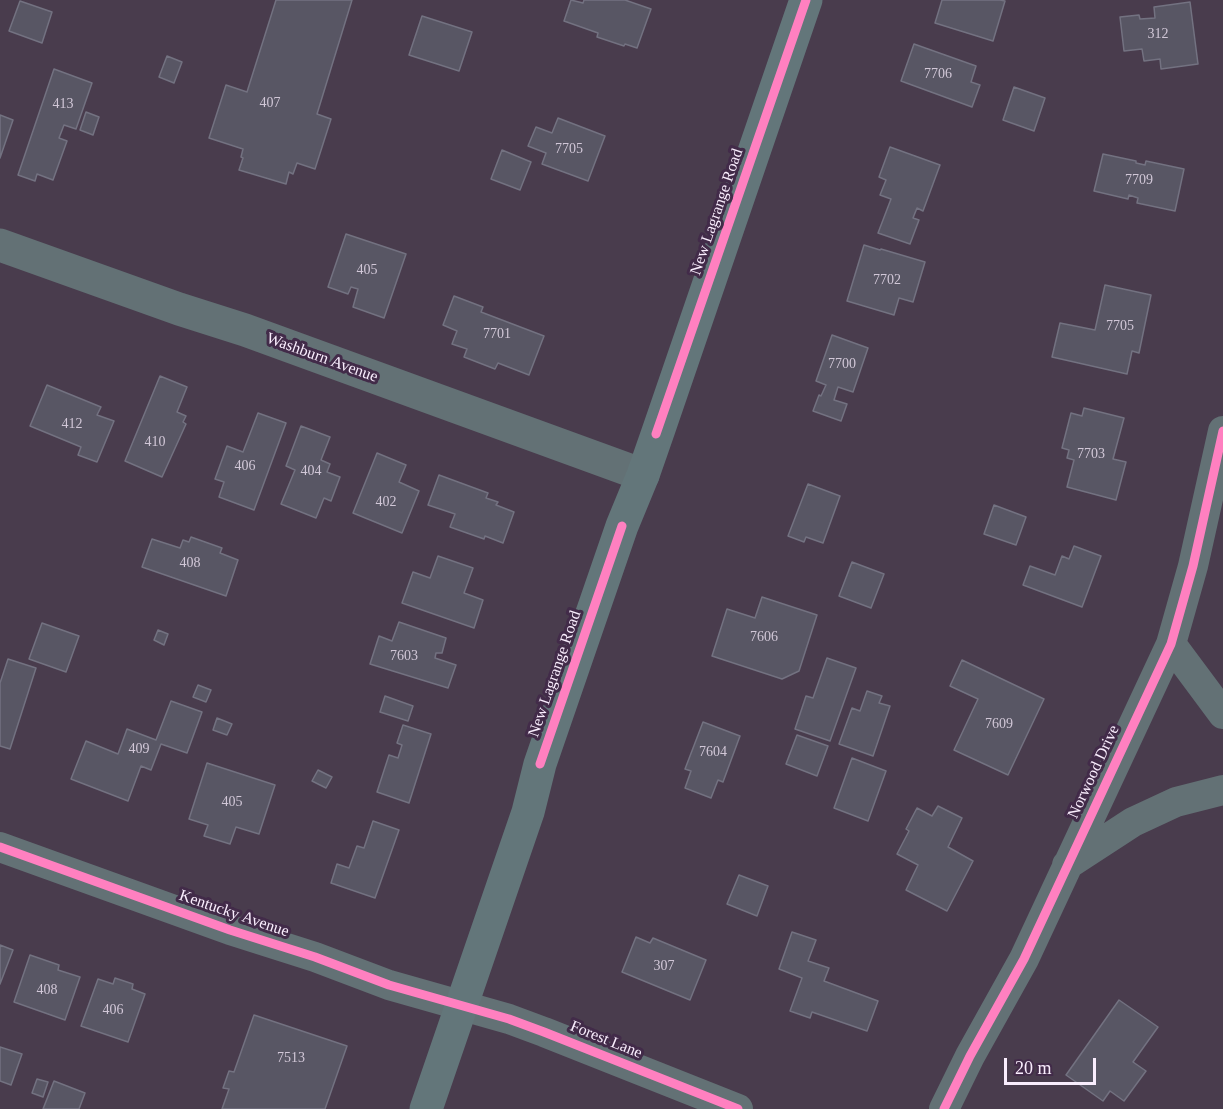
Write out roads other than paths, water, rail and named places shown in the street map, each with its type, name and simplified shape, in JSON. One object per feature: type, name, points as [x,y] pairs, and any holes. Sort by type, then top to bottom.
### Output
[{"type":"main road","name":"New Lagrange Road","points":[[426,1109],[524,823],[540,764],[614,549],[643,475],[806,0]]},
{"type":"street","name":"Washburn Avenue","points":[[0,244],[168,305],[245,330],[643,475]]},
{"type":"street","name":"Norwood Drive","points":[[945,1109],[970,1056],[1024,958],[1171,644],[1193,566],[1223,431]]},
{"type":"street","points":[[1171,644],[1223,714]]},
{"type":"street","points":[[1067,865],[1133,822],[1176,802],[1223,790]]},
{"type":"street","name":"Kentucky Avenue","points":[[0,847],[389,985],[460,1006]]},
{"type":"street","name":"Forest Lane","points":[[460,1006],[509,1019],[738,1109]]}]
